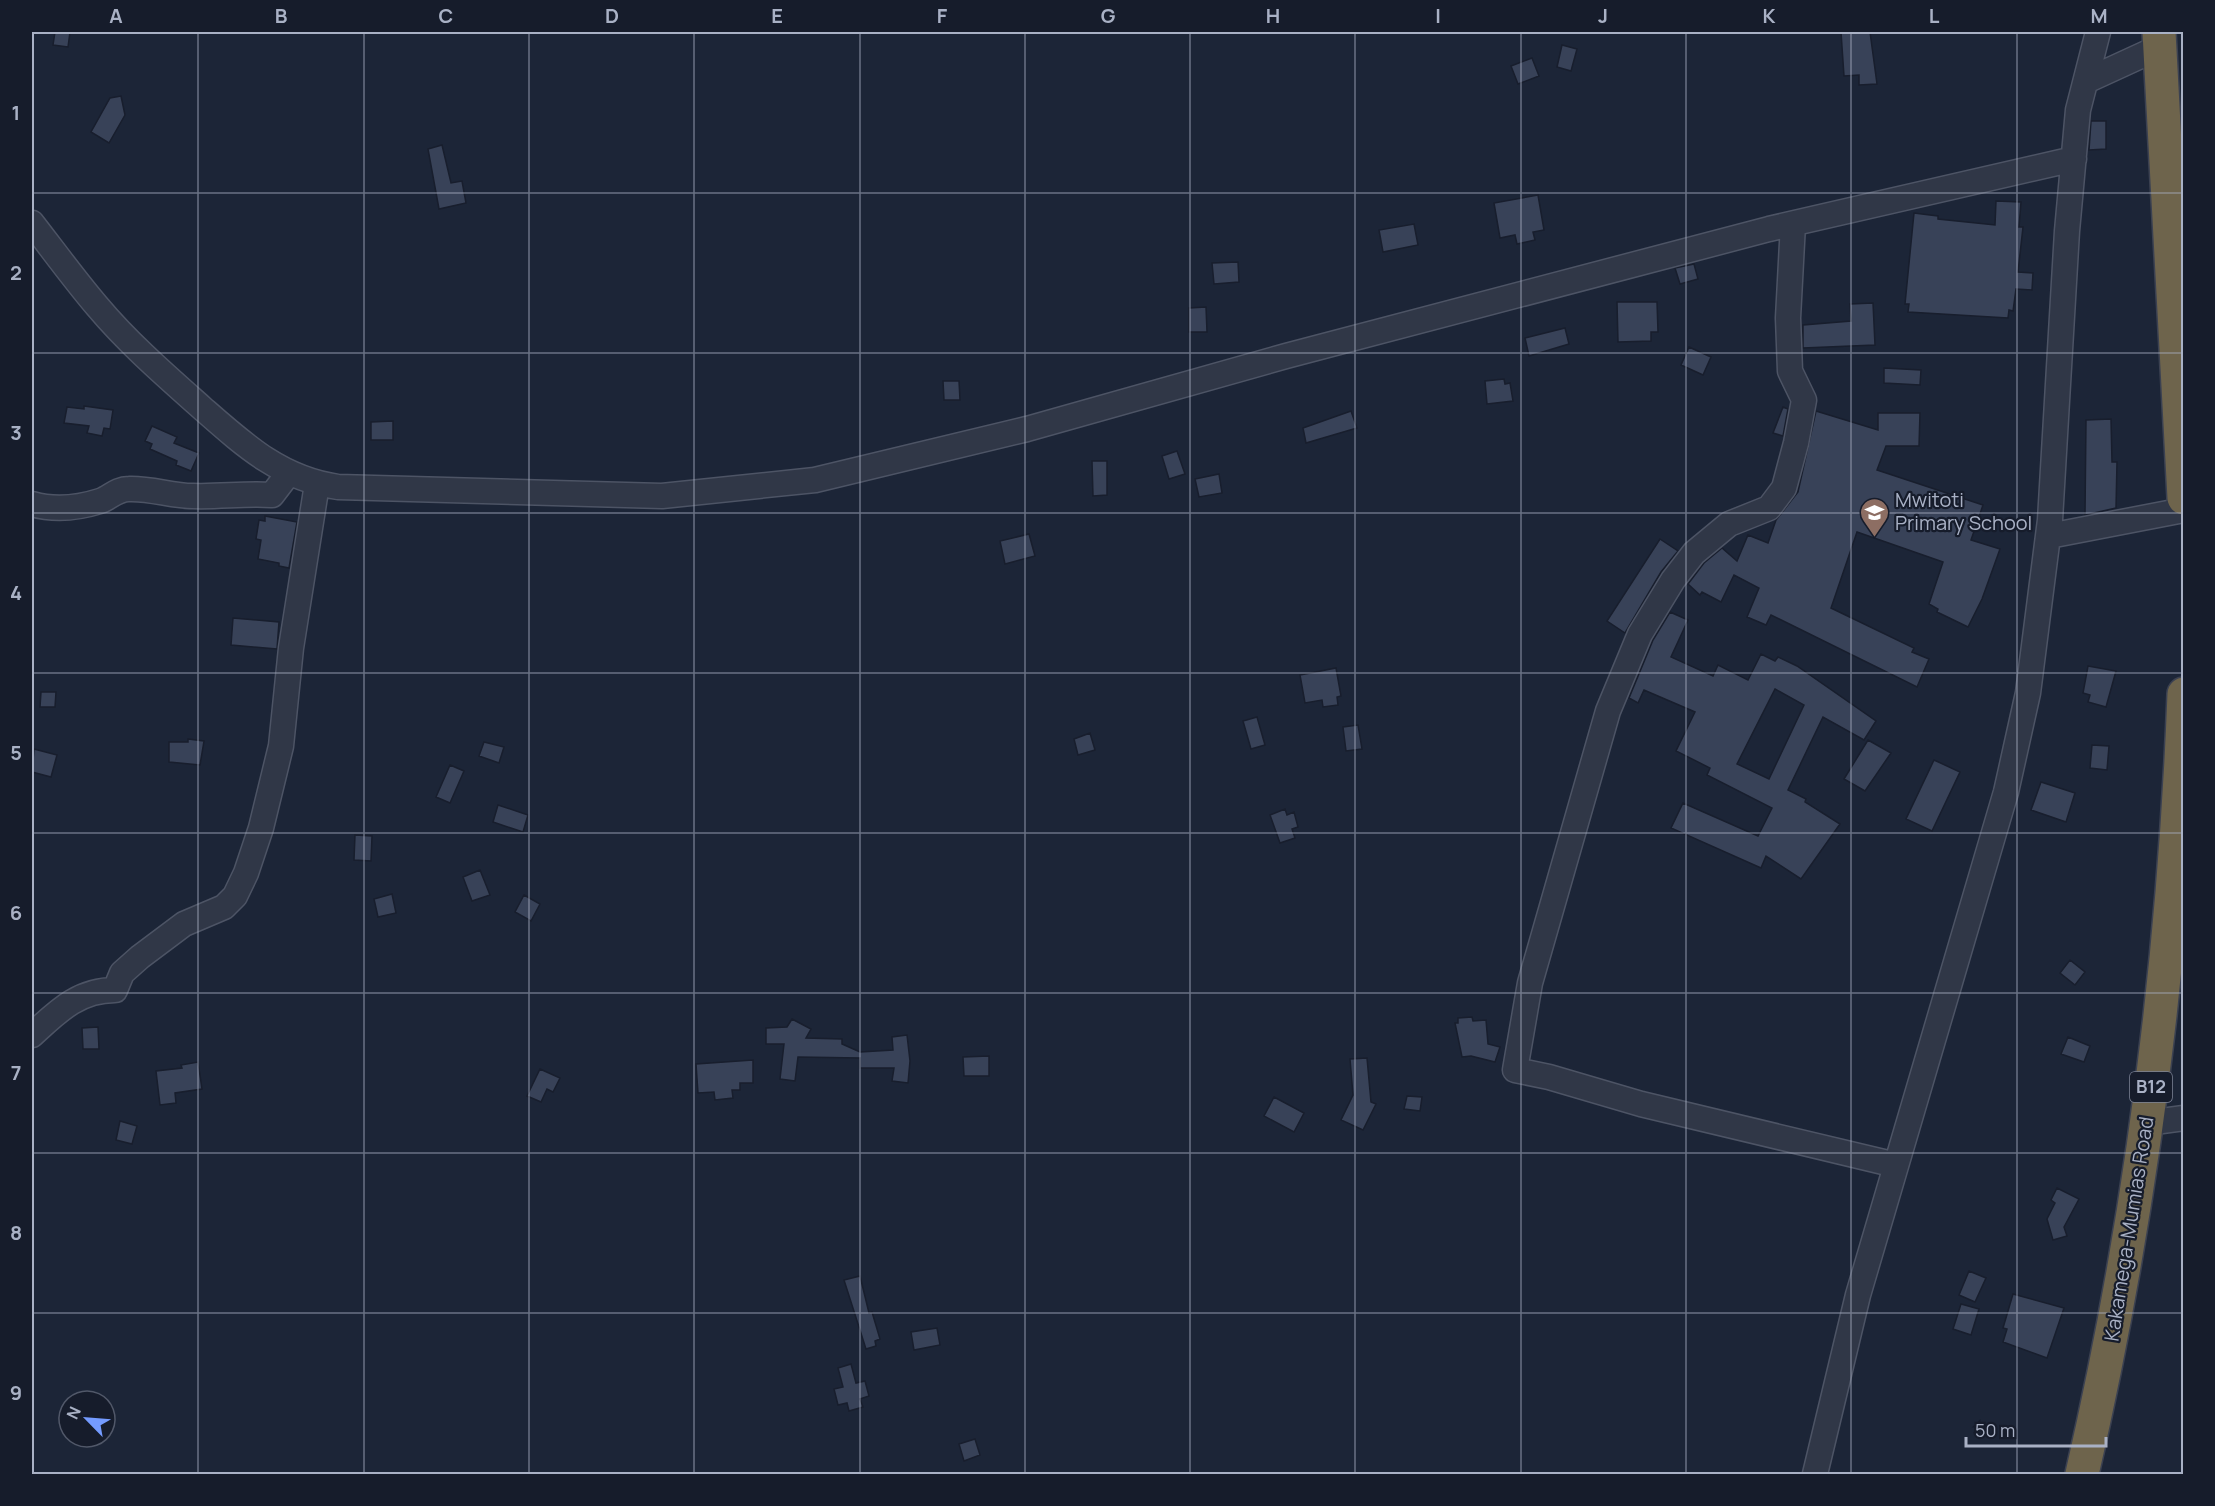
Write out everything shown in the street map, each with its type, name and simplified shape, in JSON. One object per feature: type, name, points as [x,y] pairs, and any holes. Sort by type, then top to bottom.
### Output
[{"type":"highway","points":[[2160,39],[2181,387],[2184,498]]},
{"type":"highway","name":"Kakamega-Mumias Road","points":[[2082,1474],[2117,1315],[2147,1123],[2168,947],[2184,694]]},
{"type":"street","points":[[1815,1474],[1858,1296],[2006,792],[2028,693],[2049,536],[2078,110],[2098,32]]},
{"type":"street","points":[[2086,81],[2160,39]]},
{"type":"street","points":[[32,223],[98,307],[158,369],[245,446],[288,474],[317,484],[338,487],[662,496],[815,480],[1027,429],[1398,326],[1793,224],[2074,159]]},
{"type":"street","points":[[1793,224],[1788,318],[1790,371],[1803,400],[1796,443],[1784,488],[1769,508],[1729,524],[1694,553],[1673,580],[1640,633],[1608,711],[1530,983],[1515,1070],[1549,1077],[1641,1104],[1896,1165]]},
{"type":"street","points":[[32,504],[47,509],[64,508],[101,501],[114,492],[129,489],[194,496],[251,493],[272,495],[288,474]]},
{"type":"street","points":[[32,1035],[77,998],[99,990],[115,990],[122,973],[140,957],[184,924],[224,908],[235,896],[261,828],[281,746],[291,648],[317,484]]},
{"type":"street","points":[[2049,536],[2184,510]]},
{"type":"street","points":[[2147,1123],[2184,1118]]},
{"type":"building","points":[[55,32],[70,32],[68,47],[53,45]]},
{"type":"building","points":[[1841,32],[1870,32],[1877,84],[1859,85],[1859,75],[1844,76]]},
{"type":"building","points":[[1562,45],[1577,49],[1571,71],[1557,67]]},
{"type":"building","points":[[1532,58],[1539,76],[1518,84],[1511,66]]},
{"type":"building","points":[[121,96],[125,115],[109,143],[91,132],[110,98]]},
{"type":"building","points":[[2091,121],[2106,121],[2106,149],[2089,150]]},
{"type":"building","points":[[442,145],[451,183],[462,181],[466,203],[439,209],[428,149]]},
{"type":"building","points":[[1538,195],[1544,230],[1533,232],[1535,240],[1517,244],[1515,235],[1500,238],[1494,203]]},
{"type":"building","points":[[1996,201],[2021,202],[2019,227],[2023,227],[2018,272],[2033,273],[2032,290],[2016,289],[2013,311],[2009,310],[2008,318],[1908,312],[1909,304],[1905,304],[1914,213],[1938,216],[1938,219],[1995,225]]},
{"type":"building","points":[[1414,224],[1418,245],[1383,252],[1379,230]]},
{"type":"building","points":[[1238,262],[1239,282],[1214,284],[1212,263]]},
{"type":"building","points":[[1694,264],[1698,279],[1680,284],[1675,268]]},
{"type":"building","points":[[1617,302],[1657,302],[1658,332],[1651,332],[1651,341],[1618,342]]},
{"type":"building","points":[[1873,303],[1875,345],[1803,348],[1803,325],[1851,321],[1850,304]]},
{"type":"building","points":[[1206,307],[1207,332],[1189,332],[1189,308]]},
{"type":"building","points":[[1565,328],[1569,344],[1529,356],[1525,338]]},
{"type":"building","points":[[1689,347],[1711,357],[1703,375],[1681,365]]},
{"type":"building","points":[[1884,368],[1921,370],[1920,385],[1884,383]]},
{"type":"building","points":[[1504,379],[1505,384],[1510,383],[1513,401],[1487,404],[1485,381]]},
{"type":"building","points":[[943,381],[959,381],[960,400],[944,400]]},
{"type":"building","points":[[84,406],[113,410],[110,429],[104,428],[102,436],[87,433],[89,426],[64,423],[67,407],[84,409]]},
{"type":"building","points":[[1783,407],[1788,409],[1783,436],[1773,433]]},
{"type":"building","points":[[1351,411],[1357,428],[1306,443],[1303,428]]},
{"type":"building","points":[[1816,411],[1878,430],[1878,413],[1920,413],[1919,446],[1886,446],[1877,470],[1983,505],[1971,540],[2000,549],[1982,599],[1968,627],[1937,612],[1938,609],[1929,604],[1943,562],[1857,532],[1831,608],[1914,648],[1912,652],[1929,659],[1917,687],[1771,615],[1766,625],[1747,617],[1759,588],[1734,575],[1721,602],[1702,592],[1700,595],[1688,584],[1704,563],[1722,548],[1737,561],[1748,535],[1768,543],[1776,520],[1798,492]]},
{"type":"building","points":[[2111,419],[2112,462],[2117,462],[2116,508],[2085,515],[2086,420]]},
{"type":"building","points":[[393,421],[393,440],[371,440],[371,422]]},
{"type":"building","points":[[152,426],[177,437],[174,443],[199,453],[191,471],[176,465],[177,461],[150,449],[152,444],[145,441]]},
{"type":"building","points":[[1177,451],[1185,474],[1169,479],[1162,456]]},
{"type":"building","points":[[1092,461],[1107,461],[1107,495],[1093,496]]},
{"type":"building","points":[[1219,474],[1222,493],[1199,497],[1195,479]]},
{"type":"building","points":[[265,516],[297,522],[289,568],[279,566],[279,563],[258,559],[261,540],[256,539],[259,520],[265,521]]},
{"type":"building","points":[[1029,534],[1035,556],[1005,564],[1000,541]]},
{"type":"building","points":[[1660,539],[1678,551],[1661,572],[1625,633],[1607,621]]},
{"type":"building","points":[[1670,612],[1688,620],[1671,657],[1713,676],[1718,665],[1748,680],[1761,654],[1775,661],[1778,657],[1797,666],[1876,721],[1864,740],[1823,717],[1788,790],[1806,799],[1805,802],[1840,824],[1801,879],[1766,856],[1761,868],[1671,828],[1683,803],[1758,836],[1772,808],[1707,775],[1710,768],[1676,751],[1695,712],[1644,690],[1638,703],[1629,698],[1653,640]],"holes":[[[1775,689],[1804,705],[1769,779],[1737,764]]]},
{"type":"building","points":[[233,618],[279,622],[277,649],[231,645]]},
{"type":"building","points":[[2088,666],[2116,671],[2106,707],[2088,702],[2090,695],[2083,693]]},
{"type":"building","points":[[1336,668],[1341,696],[1337,697],[1338,705],[1323,707],[1322,700],[1305,703],[1300,675]]},
{"type":"building","points":[[41,692],[56,692],[55,707],[40,707]]},
{"type":"building","points":[[1257,717],[1265,745],[1251,749],[1243,721]]},
{"type":"building","points":[[1358,725],[1362,749],[1346,751],[1343,727]]},
{"type":"building","points":[[1090,733],[1095,750],[1078,755],[1074,739]]},
{"type":"building","points":[[188,739],[204,741],[200,765],[169,762],[169,742],[188,742]]},
{"type":"building","points":[[1868,740],[1891,753],[1865,791],[1844,779]]},
{"type":"building","points":[[484,742],[504,747],[499,763],[479,756]]},
{"type":"building","points":[[2092,745],[2109,746],[2107,770],[2090,768]]},
{"type":"building","points":[[34,749],[57,755],[51,777],[32,772]]},
{"type":"building","points":[[1934,760],[1960,772],[1932,831],[1906,819]]},
{"type":"building","points":[[450,765],[464,771],[450,803],[436,797]]},
{"type":"building","points":[[2041,782],[2075,793],[2066,822],[2031,810]]},
{"type":"building","points":[[498,805],[528,815],[523,832],[493,822]]},
{"type":"building","points":[[1285,809],[1287,815],[1294,812],[1298,827],[1292,829],[1295,838],[1280,843],[1270,815]]},
{"type":"building","points":[[355,835],[372,836],[371,861],[354,860]]},
{"type":"building","points":[[480,870],[490,895],[472,901],[463,877]]},
{"type":"building","points":[[392,894],[396,913],[378,917],[374,899]]},
{"type":"building","points":[[524,895],[540,904],[531,921],[515,912]]},
{"type":"building","points":[[2070,960],[2085,972],[2075,985],[2060,973]]},
{"type":"building","points":[[1472,1017],[1473,1021],[1486,1020],[1488,1044],[1500,1047],[1495,1062],[1471,1056],[1462,1057],[1455,1023],[1458,1023],[1458,1018]]},
{"type":"building","points":[[792,1019],[811,1029],[806,1038],[842,1039],[842,1044],[860,1052],[893,1050],[892,1037],[907,1035],[910,1061],[908,1083],[892,1081],[894,1068],[860,1068],[860,1058],[798,1057],[795,1081],[780,1079],[784,1044],[766,1044],[766,1028],[787,1027]]},
{"type":"building","points":[[98,1027],[99,1049],[83,1049],[82,1028]]},
{"type":"building","points":[[2068,1037],[2090,1046],[2084,1062],[2061,1054]]},
{"type":"building","points":[[989,1056],[989,1076],[964,1076],[963,1057]]},
{"type":"building","points":[[1367,1058],[1371,1102],[1376,1104],[1363,1130],[1341,1120],[1353,1095],[1350,1059]]},
{"type":"building","points":[[753,1060],[753,1083],[740,1083],[740,1090],[732,1090],[733,1098],[715,1100],[714,1092],[698,1093],[696,1064]]},
{"type":"building","points":[[198,1062],[202,1089],[175,1093],[176,1103],[160,1105],[156,1071],[182,1068],[181,1065]]},
{"type":"building","points":[[540,1069],[560,1078],[553,1092],[547,1089],[541,1102],[527,1096]]},
{"type":"building","points":[[1407,1096],[1422,1097],[1420,1111],[1404,1109]]},
{"type":"building","points":[[1274,1097],[1304,1113],[1294,1132],[1264,1116]]},
{"type":"building","points":[[120,1121],[137,1126],[132,1144],[116,1140]]},
{"type":"building","points":[[2057,1188],[2079,1199],[2064,1227],[2067,1236],[2053,1240],[2047,1219],[2055,1203],[2051,1200]]},
{"type":"building","points":[[1969,1271],[1986,1278],[1975,1302],[1959,1295]]},
{"type":"building","points":[[860,1276],[869,1313],[872,1312],[880,1339],[875,1341],[876,1346],[866,1349],[844,1280]]},
{"type":"building","points":[[2013,1294],[2064,1308],[2047,1358],[2003,1342],[2007,1329],[2003,1328]]},
{"type":"building","points":[[1961,1304],[1979,1309],[1971,1335],[1953,1329]]},
{"type":"building","points":[[937,1328],[940,1345],[914,1350],[911,1332]]},
{"type":"building","points":[[851,1364],[856,1383],[865,1381],[869,1396],[860,1399],[863,1407],[849,1411],[847,1403],[838,1405],[834,1389],[843,1387],[838,1368]]},
{"type":"building","points":[[975,1439],[980,1455],[964,1461],[959,1444]]},
{"type":"place","name":"Mwitoti Primary School","points":[[1874,538]]}]
